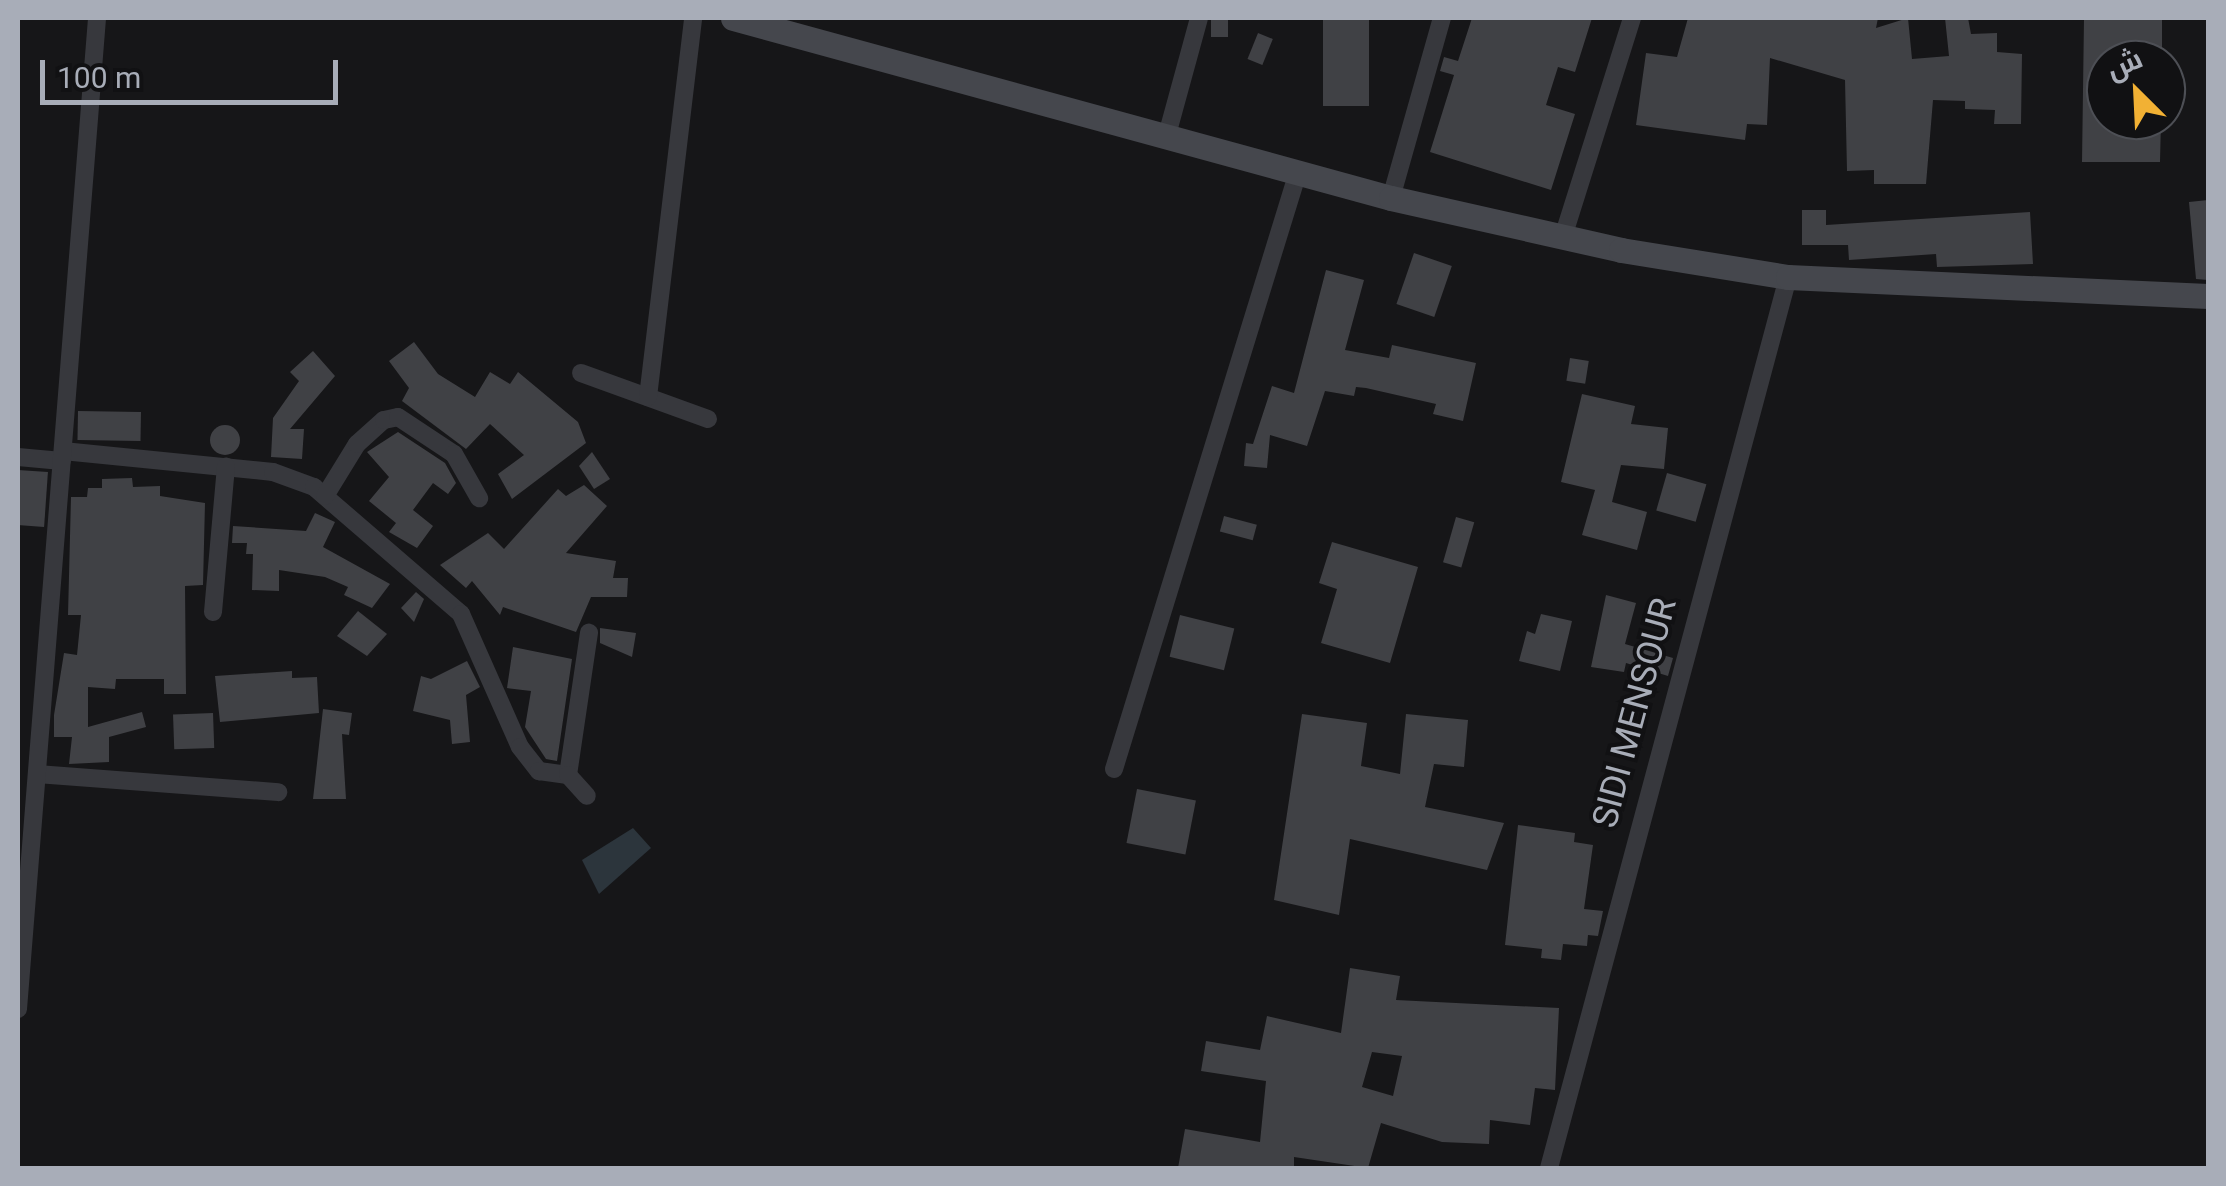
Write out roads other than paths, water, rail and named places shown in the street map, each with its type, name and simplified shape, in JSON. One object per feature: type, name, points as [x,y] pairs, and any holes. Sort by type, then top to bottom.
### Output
[{"type":"main road","points":[[734,18],[1391,198],[1563,238],[1788,277],[2208,296]]},
{"type":"street","points":[[18,1009],[98,18]]},
{"type":"street","points":[[648,397],[692,18]]},
{"type":"street","points":[[1167,135],[1199,18]]},
{"type":"street","points":[[1391,198],[1442,18]]},
{"type":"street","points":[[1563,238],[1632,18]]},
{"type":"street","points":[[1114,769],[1298,172]]},
{"type":"street","name":"SIDI MENSOUR","points":[[1549,1168],[1788,277]]},
{"type":"street","points":[[581,373],[708,420]]},
{"type":"street","points":[[325,496],[357,444],[384,420],[398,417],[454,454],[479,498]]},
{"type":"street","points":[[18,457],[63,456],[273,472],[325,496],[446,595],[462,614],[530,763],[539,772],[568,775],[587,796]]},
{"type":"street","points":[[213,612],[226,468]]},
{"type":"street","points":[[568,775],[588,633]]},
{"type":"street","points":[[36,774],[278,792]]}]
